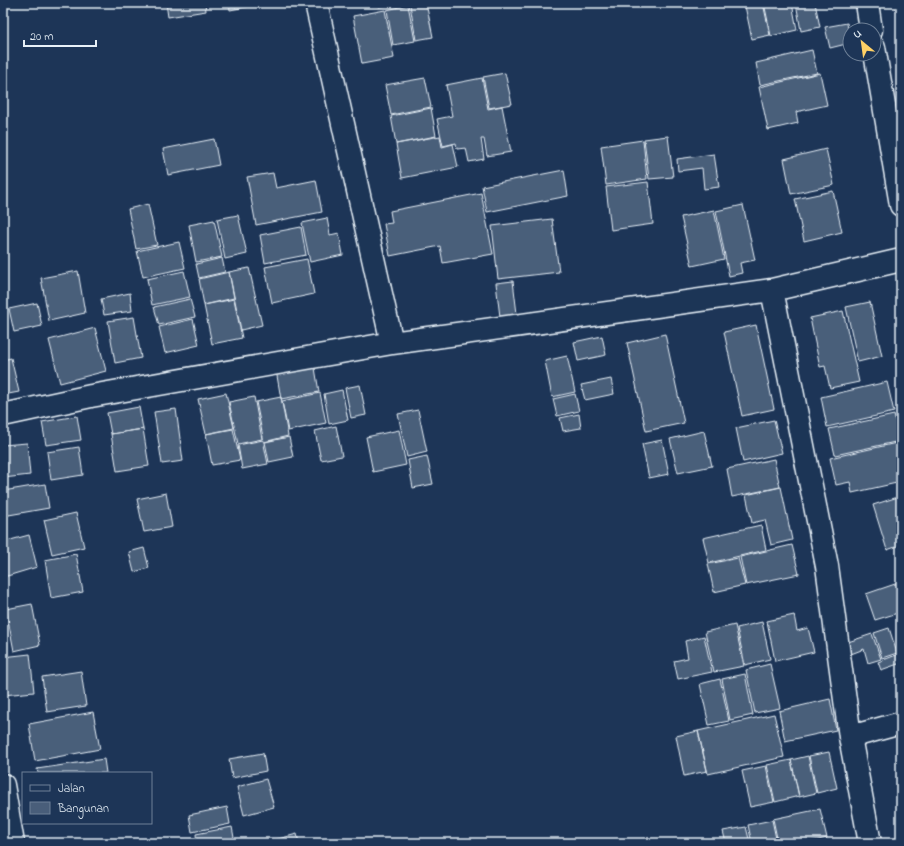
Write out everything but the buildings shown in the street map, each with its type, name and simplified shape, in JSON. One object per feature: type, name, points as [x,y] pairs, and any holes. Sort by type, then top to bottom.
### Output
[{"type":"street","points":[[316,3],[392,343]]},
{"type":"street","points":[[866,3],[870,22]]},
{"type":"street","points":[[877,62],[901,205]]},
{"type":"street","points":[[3,415],[92,396],[392,343],[772,290],[901,260]]},
{"type":"street","points":[[772,290],[827,566],[850,736],[870,843]]},
{"type":"street","points":[[850,736],[901,723]]},
{"type":"street","points":[[3,785],[13,843]]}]
